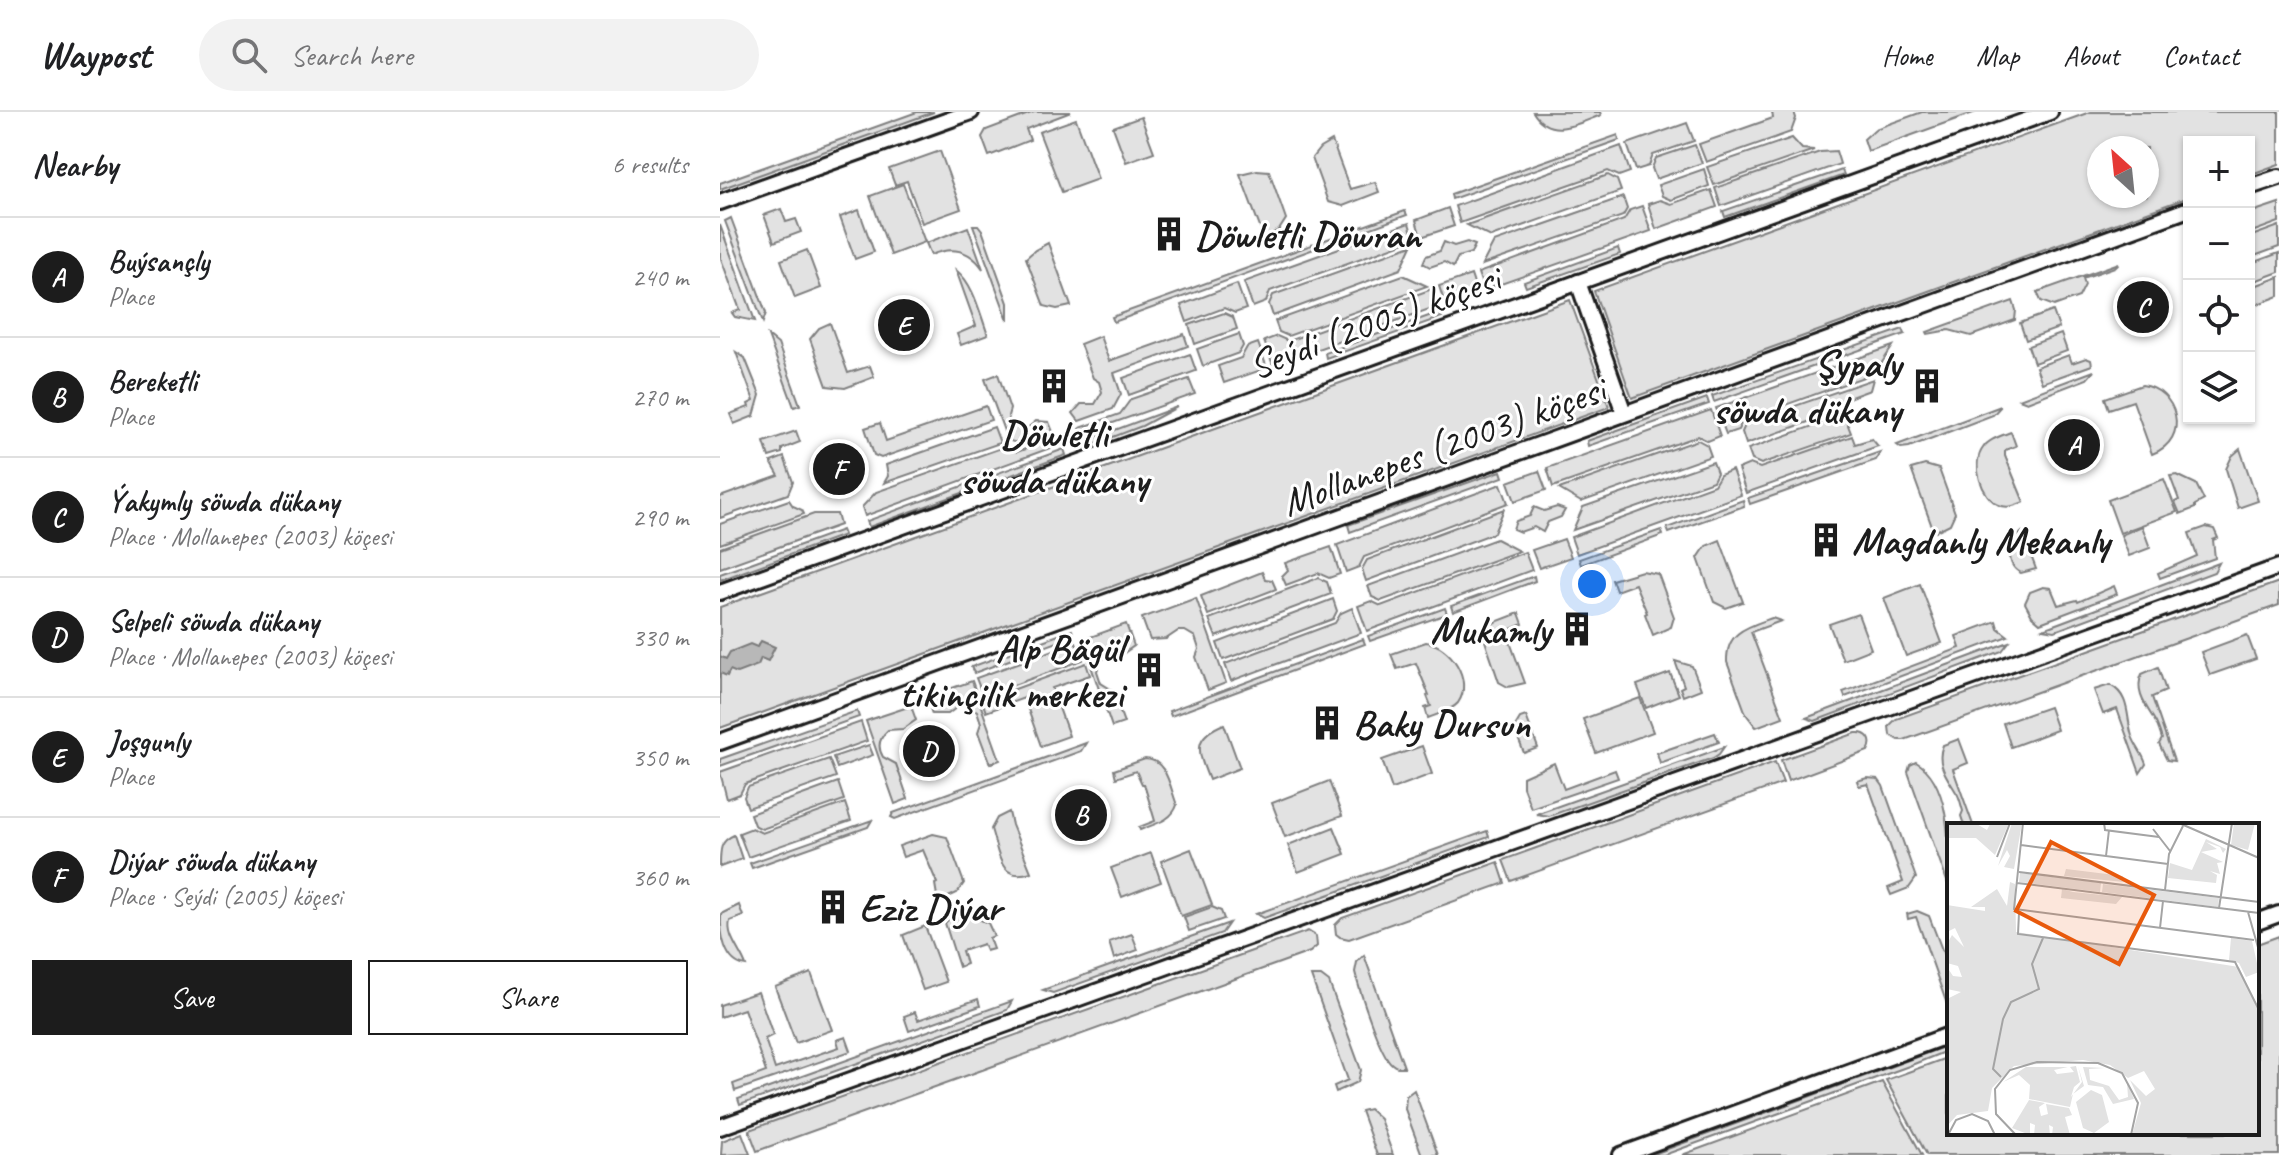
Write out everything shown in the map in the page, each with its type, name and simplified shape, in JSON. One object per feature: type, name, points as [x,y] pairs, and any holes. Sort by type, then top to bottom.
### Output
[{"type":"street","points":[[720,202],[971,112]]},
{"type":"street","name":"Seýdi (2005) köçesi","points":[[720,592],[2050,112]]},
{"type":"street","points":[[2255,185],[2279,177]]},
{"type":"street","name":"Mollanepes (2003) köçesi","points":[[720,742],[2183,211]]},
{"type":"street","points":[[1578,282],[1624,413]]},
{"type":"street","points":[[720,1127],[2279,567]]},
{"type":"street","points":[[2259,921],[2279,914]]},
{"type":"street","points":[[1621,1155],[1947,1036]]},
{"type":"shaded area","points":[[917,112],[934,112],[720,189],[720,183]]},
{"type":"shaded area","points":[[1034,112],[1071,112],[1026,129],[1030,140],[989,156],[982,137],[986,130]]},
{"type":"shaded area","points":[[1533,112],[1600,112],[1601,115],[1556,128],[1547,126]]},
{"type":"shaded area","points":[[1772,112],[1794,112],[1796,118],[1791,132],[1706,162],[1699,144],[1773,118]]},
{"type":"shaded area","points":[[1922,112],[1976,112],[1868,151],[1864,139],[1875,129]]},
{"type":"shaded area","points":[[2090,112],[2279,112],[2279,164],[2255,173],[2255,136],[2183,136],[2183,199],[2159,208],[2159,136],[2087,136],[2087,208],[2159,208],[1632,398],[1594,291]]},
{"type":"shaded area","points":[[1141,117],[1154,152],[1126,162],[1113,127]]},
{"type":"shaded area","points":[[1076,119],[1098,179],[1062,192],[1039,132]]},
{"type":"shaded area","points":[[1687,123],[1694,141],[1653,155],[1649,166],[1636,170],[1627,144]]},
{"type":"shaded area","points":[[1618,135],[1619,140],[1452,199],[1451,194]]},
{"type":"shaded area","points":[[1792,138],[1802,149],[1814,150],[1714,185],[1707,167]]},
{"type":"shaded area","points":[[1332,141],[1350,189],[1375,182],[1379,192],[1343,206],[1328,202],[1312,158],[1320,148]]},
{"type":"shaded area","points":[[1695,145],[1702,163],[1656,179],[1652,168],[1656,158]]},
{"type":"shaded area","points":[[1621,146],[1630,172],[1619,176],[1608,171],[1460,223],[1455,206]]},
{"type":"shaded area","points":[[940,151],[961,209],[922,223],[907,181],[895,185],[889,169]]},
{"type":"shaded area","points":[[1836,151],[1840,164],[1721,206],[1715,188],[1820,152]]},
{"type":"shaded area","points":[[1704,169],[1709,186],[1671,200],[1662,196],[1658,185]]},
{"type":"shaded area","points":[[1842,170],[1844,175],[1725,217],[1723,211]]},
{"type":"shaded area","points":[[1269,171],[1286,219],[1279,230],[1264,238],[1240,174]]},
{"type":"shaded area","points":[[1608,175],[1617,180],[1621,191],[1491,237],[1467,225]]},
{"type":"shaded area","points":[[903,184],[925,242],[891,255],[870,196]]},
{"type":"shaded area","points":[[1711,190],[1717,207],[1656,229],[1648,204],[1660,200],[1671,204]]},
{"type":"shaded area","points":[[1623,197],[1627,209],[1623,216],[1482,265],[1494,242]]},
{"type":"shaded area","points":[[2279,203],[2279,222],[2255,231],[2255,211]]},
{"type":"shaded area","points":[[1642,206],[1651,231],[1484,290],[1478,273],[1624,220],[1630,210]]},
{"type":"shaded area","points":[[1448,208],[1454,226],[1421,237],[1416,220]]},
{"type":"shaded area","points":[[781,209],[786,222],[796,219],[801,232],[774,242],[764,215]]},
{"type":"shaded area","points":[[859,210],[874,252],[855,259],[840,217]]},
{"type":"shaded area","points":[[1405,211],[1407,215],[1114,322],[1112,317]]},
{"type":"shaded area","points":[[731,218],[766,313],[763,322],[725,221]]},
{"type":"shaded area","points":[[1409,223],[1414,239],[1270,291],[1266,302],[1253,307],[1244,282]]},
{"type":"shaded area","points":[[720,225],[755,321],[735,317],[732,313],[740,310],[720,256]]},
{"type":"shaded area","points":[[973,225],[978,225],[982,230],[1008,303],[1008,320]]},
{"type":"shaded area","points":[[2279,226],[2279,247],[2255,256],[2255,235]]},
{"type":"shaded area","points":[[968,227],[983,269],[966,254],[953,250],[931,255],[926,243]]},
{"type":"shaded area","points":[[1444,242],[1454,246],[1467,242],[1475,245],[1471,253],[1458,257],[1453,267],[1444,262],[1430,267],[1423,263],[1426,256],[1440,251]]},
{"type":"shaded area","points":[[1048,243],[1071,306],[1057,309],[1044,306],[1026,258]]},
{"type":"shaded area","points":[[1412,245],[1401,269],[1273,316],[1269,304],[1273,295]]},
{"type":"shaded area","points":[[1618,248],[1620,254],[1526,287],[1524,282]]},
{"type":"shaded area","points":[[807,250],[821,288],[795,298],[781,260]]},
{"type":"shaded area","points":[[2279,253],[2279,272],[2255,281],[2255,262]]},
{"type":"shaded area","points":[[2119,263],[2083,278],[2085,285],[2079,297],[2054,306],[2041,301],[2037,292]]},
{"type":"shaded area","points":[[956,270],[972,291],[988,335],[961,345],[957,334],[976,326]]},
{"type":"shaded area","points":[[1403,275],[1427,286],[1288,336],[1279,332],[1275,321]]},
{"type":"shaded area","points":[[1471,275],[1477,293],[1445,304],[1439,286]]},
{"type":"shaded area","points":[[2279,277],[2279,296],[2255,305],[2255,286]]},
{"type":"shaded area","points":[[1237,284],[1246,309],[1235,313],[1224,308],[1187,322],[1181,305]]},
{"type":"shaded area","points":[[1432,289],[1438,306],[1273,365],[1264,341],[1277,336],[1288,341]]},
{"type":"shaded area","points":[[1570,300],[1609,407],[720,728],[720,607]]},
{"type":"shaded area","points":[[2013,301],[2015,320],[1971,336],[1949,330],[1927,332]]},
{"type":"shaded area","points":[[2053,311],[2059,328],[2026,340],[2020,323]]},
{"type":"shaded area","points":[[1440,312],[1442,317],[1326,358],[1325,353]]},
{"type":"shaded area","points":[[1224,313],[1233,317],[1237,329],[1195,344],[1189,325]]},
{"type":"shaded area","points":[[830,323],[848,373],[870,366],[874,377],[845,388],[827,386],[810,339],[819,328]]},
{"type":"shaded area","points":[[1903,329],[1905,334],[1714,402],[1712,396]]},
{"type":"shaded area","points":[[1184,334],[1188,346],[1114,373],[1121,394],[1113,409],[1079,421],[1073,413],[1081,404],[1095,404],[1102,392],[1080,344],[1100,336],[1109,361]]},
{"type":"shaded area","points":[[1239,334],[1243,346],[1239,353],[1203,366],[1197,349]]},
{"type":"shaded area","points":[[2061,334],[2067,351],[2034,363],[2028,346]]},
{"type":"shaded area","points":[[768,336],[778,344],[800,405],[794,407]]},
{"type":"shaded area","points":[[1258,343],[1267,368],[1224,383],[1218,366],[1241,358],[1247,347]]},
{"type":"shaded area","points":[[1893,346],[1875,373],[1743,420],[1738,430],[1726,434],[1716,408]]},
{"type":"shaded area","points":[[736,352],[745,358],[760,395],[754,416],[734,424],[730,414],[749,407],[748,404],[754,401]]},
{"type":"shaded area","points":[[1190,354],[1196,371],[1129,395],[1123,378]]},
{"type":"shaded area","points":[[2069,355],[2072,363],[2086,358],[2091,360],[2092,365],[2042,383],[2036,367]]},
{"type":"shaded area","points":[[2094,371],[2087,379],[2027,402],[2019,399]]},
{"type":"shaded area","points":[[998,374],[1010,409],[1008,416],[1012,426],[1025,430],[1036,421],[1049,422],[1053,432],[1018,443],[1007,439],[985,379]]},
{"type":"shaded area","points":[[1189,379],[1195,394],[1082,434],[1080,428],[1120,414],[1131,399]]},
{"type":"shaded area","points":[[1873,379],[1870,390],[1840,401],[1842,410],[1746,444],[1742,432],[1746,423]]},
{"type":"shaded area","points":[[2142,385],[2164,395],[2175,415],[2176,427],[2172,437],[2164,447],[2152,454],[2133,401],[2109,409],[2105,398]]},
{"type":"shaded area","points":[[1707,398],[1709,404],[1588,446],[1587,441]]},
{"type":"shaded area","points":[[986,406],[991,420],[881,458],[874,455],[865,428],[880,423],[886,441]]},
{"type":"shaded area","points":[[2001,406],[1993,415],[1909,447],[1897,445]]},
{"type":"shaded area","points":[[1177,407],[1142,426],[1079,450],[1077,444]]},
{"type":"shaded area","points":[[1711,410],[1720,436],[1708,441],[1698,436],[1553,487],[1547,468]]},
{"type":"shaded area","points":[[1844,415],[1851,433],[1761,464],[1752,460],[1748,449]]},
{"type":"shaded area","points":[[994,427],[1000,443],[884,483],[888,476],[886,465]]},
{"type":"shaded area","points":[[796,431],[800,442],[769,457],[764,442]]},
{"type":"shaded area","points":[[2011,432],[2016,446],[2005,450],[2005,456],[2024,502],[2006,507],[1987,495],[1980,480],[1978,463],[1986,445]]},
{"type":"shaded area","points":[[1852,436],[1855,444],[1872,439],[1878,446],[1746,493],[1738,469],[1750,464],[1760,468]]},
{"type":"shaded area","points":[[1054,439],[1053,447],[865,516],[862,507],[876,492],[1004,447],[1017,452]]},
{"type":"shaded area","points":[[1698,440],[1707,445],[1711,456],[1581,502],[1559,489]]},
{"type":"shaded area","points":[[1064,449],[1066,455],[869,527],[867,521]]},
{"type":"shaded area","points":[[2240,449],[2258,501],[2238,508],[2226,469],[2232,456]]},
{"type":"shaded area","points":[[1880,452],[1876,460],[1750,504],[1748,498]]},
{"type":"shaded area","points":[[784,457],[793,482],[788,494],[720,518],[720,497],[779,476],[771,462]]},
{"type":"shaded area","points":[[1713,462],[1717,473],[1713,481],[1573,530],[1583,507]]},
{"type":"shaded area","points":[[1925,465],[1939,469],[1955,513],[1950,524],[1934,532],[1911,469]]},
{"type":"shaded area","points":[[1732,470],[1741,495],[1577,554],[1571,537],[1714,485],[1720,475]]},
{"type":"shaded area","points":[[1501,471],[1503,477],[1350,532],[1348,525]]},
{"type":"shaded area","points":[[1539,471],[1546,490],[1515,501],[1508,482]]},
{"type":"shaded area","points":[[2177,475],[2196,484],[2204,500],[2180,514],[2175,502],[2179,500],[2170,476]]},
{"type":"shaded area","points":[[2164,479],[2177,512],[2120,533],[2108,500]]},
{"type":"shaded area","points":[[1501,484],[1508,503],[1364,557],[1359,567],[1346,572],[1337,545]]},
{"type":"shaded area","points":[[789,500],[804,514],[720,544],[720,524]]},
{"type":"shaded area","points":[[1743,500],[1744,506],[1669,533],[1667,528]]},
{"type":"shaded area","points":[[1534,507],[1544,511],[1557,507],[1565,510],[1561,517],[1548,522],[1543,532],[1534,527],[1520,532],[1513,529],[1516,521],[1530,516]]},
{"type":"shaded area","points":[[1504,509],[1494,533],[1366,581],[1362,569],[1367,560]]},
{"type":"shaded area","points":[[814,514],[837,514],[840,525],[720,568],[720,548]]},
{"type":"shaded area","points":[[2142,526],[2150,548],[2129,556],[2121,535]]},
{"type":"shaded area","points":[[2206,527],[2214,529],[2218,538],[2213,540],[2215,558],[2160,578],[2158,573],[2197,556],[2189,533]]},
{"type":"shaded area","points":[[842,530],[844,535],[720,580],[720,574]]},
{"type":"shaded area","points":[[1661,530],[1663,535],[1581,565],[1579,559]]},
{"type":"shaded area","points":[[2022,532],[2036,569],[2021,573],[2012,564],[2010,553]]},
{"type":"shaded area","points":[[1496,539],[1519,551],[1381,601],[1372,597],[1368,586]]},
{"type":"shaded area","points":[[1564,539],[1571,557],[1539,568],[1532,550]]},
{"type":"shaded area","points":[[1720,540],[1743,602],[1726,608],[1714,602],[1698,558],[1706,546]]},
{"type":"shaded area","points":[[1331,547],[1340,574],[1329,578],[1318,573],[1286,585],[1282,576],[1288,570],[1285,563]]},
{"type":"shaded area","points":[[1525,552],[1532,570],[1367,631],[1358,606],[1371,601],[1381,606]]},
{"type":"shaded area","points":[[2219,563],[2214,572],[2055,631],[2043,629]]},
{"type":"shaded area","points":[[1642,571],[1658,574],[1674,617],[1671,627],[1653,635],[1635,584],[1616,591],[1612,580]]},
{"type":"shaded area","points":[[1262,572],[1265,579],[1272,580],[1276,589],[1208,615],[1201,596]]},
{"type":"shaded area","points":[[1534,576],[1535,581],[1453,612],[1451,606]]},
{"type":"shaded area","points":[[1318,578],[1327,582],[1331,594],[1216,637],[1209,619]]},
{"type":"shaded area","points":[[2279,582],[2279,605],[1904,740],[1890,735],[1889,726],[1896,719]]},
{"type":"shaded area","points":[[1920,584],[1942,643],[1906,656],[1884,598]]},
{"type":"shaded area","points":[[2114,586],[2117,594],[2040,623],[2025,603],[2030,592],[2043,587],[2051,588],[2058,605],[2078,602]]},
{"type":"shaded area","points":[[1196,598],[1226,683],[1208,690],[1196,657],[1199,649],[1195,637],[1178,631],[1166,639],[1150,640],[1142,618]]},
{"type":"shaded area","points":[[1333,599],[1337,611],[1333,619],[1223,660],[1217,643]]},
{"type":"shaded area","points":[[1352,608],[1361,633],[1231,681],[1225,664],[1335,623],[1341,613]]},
{"type":"shaded area","points":[[1445,608],[1447,614],[1370,641],[1368,636]]},
{"type":"shaded area","points":[[1519,613],[1523,624],[1506,631],[1525,683],[1508,687],[1499,682],[1483,635],[1493,623]]},
{"type":"shaded area","points":[[1858,614],[1871,649],[1843,660],[1829,624]]},
{"type":"shaded area","points":[[1772,618],[1781,621],[1751,632],[1783,717],[1756,727],[1746,714],[1727,662],[1728,652],[1734,637],[1740,632]]},
{"type":"shaded area","points":[[1996,621],[1998,628],[2008,636],[1845,697],[1843,692],[1960,648],[1956,636]]},
{"type":"shaded area","points":[[1126,624],[1134,646],[1121,655],[1112,654],[1101,660],[1097,671],[1101,683],[1112,690],[1124,723],[1112,727],[1082,640]]},
{"type":"shaded area","points":[[1072,630],[1074,636],[974,673],[971,667]]},
{"type":"shaded area","points":[[2247,635],[2256,659],[2210,675],[2201,652]]},
{"type":"shaded area","points":[[1363,639],[1365,644],[1171,716],[1169,711]]},
{"type":"shaded area","points":[[761,641],[775,647],[768,661],[761,658],[758,665],[737,673],[730,670],[727,676],[720,673],[720,656],[726,659],[730,652],[750,644],[757,647]]},
{"type":"shaded area","points":[[1076,642],[1083,660],[983,696],[976,678]]},
{"type":"shaded area","points":[[1426,642],[1451,657],[1463,684],[1458,703],[1428,718],[1425,708],[1431,706],[1429,695],[1416,663],[1397,669],[1391,654]]},
{"type":"shaded area","points":[[2009,642],[2002,651],[1815,721],[1806,718]]},
{"type":"shaded area","points":[[1675,661],[1692,666],[1701,689],[1683,696],[1680,688],[1684,686]]},
{"type":"shaded area","points":[[1086,663],[1090,675],[1052,688],[1069,736],[1041,746],[1024,698],[986,712],[982,701]]},
{"type":"shaded area","points":[[2158,667],[2166,691],[2152,697],[2174,761],[2167,760],[2159,744],[2162,739],[2159,730],[2140,693],[2142,674]]},
{"type":"shaded area","points":[[1670,673],[1679,695],[1646,708],[1637,685]]},
{"type":"shaded area","points":[[972,681],[1000,760],[990,764],[978,732],[981,723],[977,711],[960,705],[948,714],[932,714],[926,697]]},
{"type":"shaded area","points":[[2110,685],[2125,701],[2132,736],[2146,764],[2140,773],[2117,709],[2103,714],[2094,690]]},
{"type":"shaded area","points":[[1640,698],[1653,732],[1596,753],[1583,719]]},
{"type":"shaded area","points":[[911,706],[916,720],[903,729],[888,730],[880,743],[883,757],[896,764],[908,799],[895,804],[866,721]]},
{"type":"shaded area","points":[[2049,707],[2057,730],[2011,747],[2003,723]]},
{"type":"shaded area","points":[[857,711],[859,717],[720,766],[720,759]]},
{"type":"shaded area","points":[[1526,716],[1538,748],[1524,753],[1514,728],[1520,718]]},
{"type":"shaded area","points":[[861,722],[867,741],[745,784],[740,794],[727,799],[720,772]]},
{"type":"shaded area","points":[[1224,724],[1240,768],[1209,780],[1200,746],[1206,734]]},
{"type":"shaded area","points":[[1715,733],[1719,742],[1660,763],[1657,753]]},
{"type":"shaded area","points":[[1856,733],[1869,738],[1868,751],[1788,781],[1781,760]]},
{"type":"shaded area","points":[[1959,739],[1968,763],[1953,769],[1972,823],[1963,823],[1959,799],[1941,765],[1943,745]]},
{"type":"shaded area","points":[[1086,743],[1081,751],[895,819],[891,817],[893,813]]},
{"type":"shaded area","points":[[869,745],[873,755],[837,768],[833,757]]},
{"type":"shaded area","points":[[1422,746],[1432,774],[1392,789],[1382,760]]},
{"type":"shaded area","points":[[1724,747],[1713,758],[1549,816],[1536,814]]},
{"type":"shaded area","points":[[829,759],[836,777],[748,808],[744,797],[748,787]]},
{"type":"shaded area","points":[[1145,759],[1152,760],[1163,769],[1177,805],[1167,818],[1140,830],[1139,827],[1155,821],[1144,784],[1136,771],[1116,778],[1114,770]]},
{"type":"shaded area","points":[[1775,762],[1783,783],[1511,881],[1503,860]]},
{"type":"shaded area","points":[[1916,762],[1928,772],[1942,801],[1947,828],[1947,881],[1908,772],[1910,765]]},
{"type":"shaded area","points":[[1554,763],[1564,789],[1615,770],[1618,778],[1531,808],[1523,787],[1523,777]]},
{"type":"shaded area","points":[[1878,779],[1883,786],[1916,878],[1909,888],[1891,895],[1888,888],[1903,882],[1868,784],[1859,786],[1857,781]]},
{"type":"shaded area","points":[[1329,781],[1342,816],[1285,837],[1272,803]]},
{"type":"shaded area","points":[[838,782],[844,800],[762,829],[754,825],[750,814]]},
{"type":"shaded area","points":[[845,803],[851,821],[748,857],[739,833],[752,828],[762,833]]},
{"type":"shaded area","points":[[1009,812],[1031,872],[1020,874],[1006,870],[999,856],[991,829],[997,818]]},
{"type":"shaded area","points":[[872,820],[868,827],[752,868],[750,863]]},
{"type":"shaded area","points":[[1334,827],[1345,854],[1298,872],[1288,845]]},
{"type":"shaded area","points":[[1487,831],[1489,837],[1264,918],[1256,914]]},
{"type":"shaded area","points":[[933,834],[947,837],[964,883],[957,893],[938,902],[937,883],[923,850],[903,857],[899,846]]},
{"type":"shaded area","points":[[734,835],[742,859],[720,867],[722,846]]},
{"type":"shaded area","points":[[1191,849],[1212,905],[1181,916],[1161,861]]},
{"type":"shaded area","points":[[1151,853],[1161,882],[1122,897],[1111,868]]},
{"type":"shaded area","points":[[1498,862],[1505,883],[1349,939],[1336,934],[1335,925],[1342,918]]},
{"type":"shaded area","points":[[739,905],[743,916],[730,921],[729,927],[746,966],[739,964],[728,953],[721,930],[721,914]]},
{"type":"shaded area","points":[[1212,907],[1221,911],[1224,919],[1189,931],[1184,917]]},
{"type":"shaded area","points":[[1917,911],[1929,916],[1947,963],[1947,1004],[1916,917],[1908,919],[1907,914]]},
{"type":"shaded area","points":[[966,914],[988,923],[994,936],[989,938],[993,949],[986,951],[983,944],[962,951],[966,964],[959,967],[945,923],[951,917]]},
{"type":"shaded area","points":[[1229,923],[1222,933],[1053,993],[1043,990]]},
{"type":"shaded area","points":[[925,926],[946,982],[923,990],[903,935]]},
{"type":"shaded area","points":[[1308,931],[1316,936],[1317,946],[1310,952],[757,1151],[749,1130]]},
{"type":"shaded area","points":[[1132,934],[1138,950],[1114,959],[1109,942]]},
{"type":"shaded area","points":[[2279,936],[2279,1155],[1927,1155],[1886,1080],[1947,1058],[1947,1135],[2259,1135],[2259,943]]},
{"type":"shaded area","points":[[1364,955],[1404,1067],[1395,1066],[1387,1058],[1370,1021],[1355,972],[1357,962]]},
{"type":"shaded area","points":[[811,973],[832,1030],[796,1043],[775,987]]},
{"type":"shaded area","points":[[1311,976],[1321,976],[1329,982],[1361,1070],[1358,1082],[1336,1092],[1334,1086],[1348,1080]]},
{"type":"shaded area","points":[[758,992],[773,1035],[765,1039],[775,1069],[839,1047],[837,1040],[846,1037],[851,1051],[735,1091],[733,1084],[766,1072],[744,1009],[720,1017],[720,1005]]},
{"type":"shaded area","points":[[978,999],[980,1006],[909,1031],[904,1016],[915,1012],[918,1020]]},
{"type":"shaded area","points":[[1012,1001],[1007,1010],[740,1105],[738,1099]]},
{"type":"shaded area","points":[[1947,1046],[1947,1051],[1909,1066],[1664,1155],[1651,1155]]},
{"type":"shaded area","points":[[1882,1082],[1922,1155],[1682,1155]]},
{"type":"shaded area","points":[[1414,1090],[1438,1155],[1422,1155],[1405,1109],[1406,1096]]},
{"type":"shaded area","points":[[1369,1109],[1380,1119],[1393,1155],[1377,1155],[1361,1111]]},
{"type":"shaded area","points":[[742,1133],[750,1154],[721,1155],[722,1141]]},
{"type":"place","name":"Döwletli Döwran","points":[[1169,234]]},
{"type":"place","name":"Ýakymly söwda dükany","points":[[2143,307]]},
{"type":"place","name":"Joşgunly","points":[[904,325]]},
{"type":"place","name":"Döwletli söwda dükany","points":[[1054,386]]},
{"type":"place","name":"Şypaly söwda dükany","points":[[1927,386]]},
{"type":"place","name":"Buýsançly","points":[[2074,445]]},
{"type":"place","name":"Diýar söwda dükany","points":[[839,469]]},
{"type":"place","name":"Magdanly Mekanly","points":[[1826,540]]},
{"type":"place","name":"Mukamly","points":[[1577,629]]},
{"type":"place","name":"Alp Bägül tikinçilik merkezi","points":[[1149,670]]},
{"type":"place","name":"Baky Dursun","points":[[1327,723]]},
{"type":"place","name":"Selpeli söwda dükany","points":[[929,751]]},
{"type":"place","name":"Bereketli","points":[[1081,815]]},
{"type":"place","name":"Eziz Diýar","points":[[833,907]]}]
